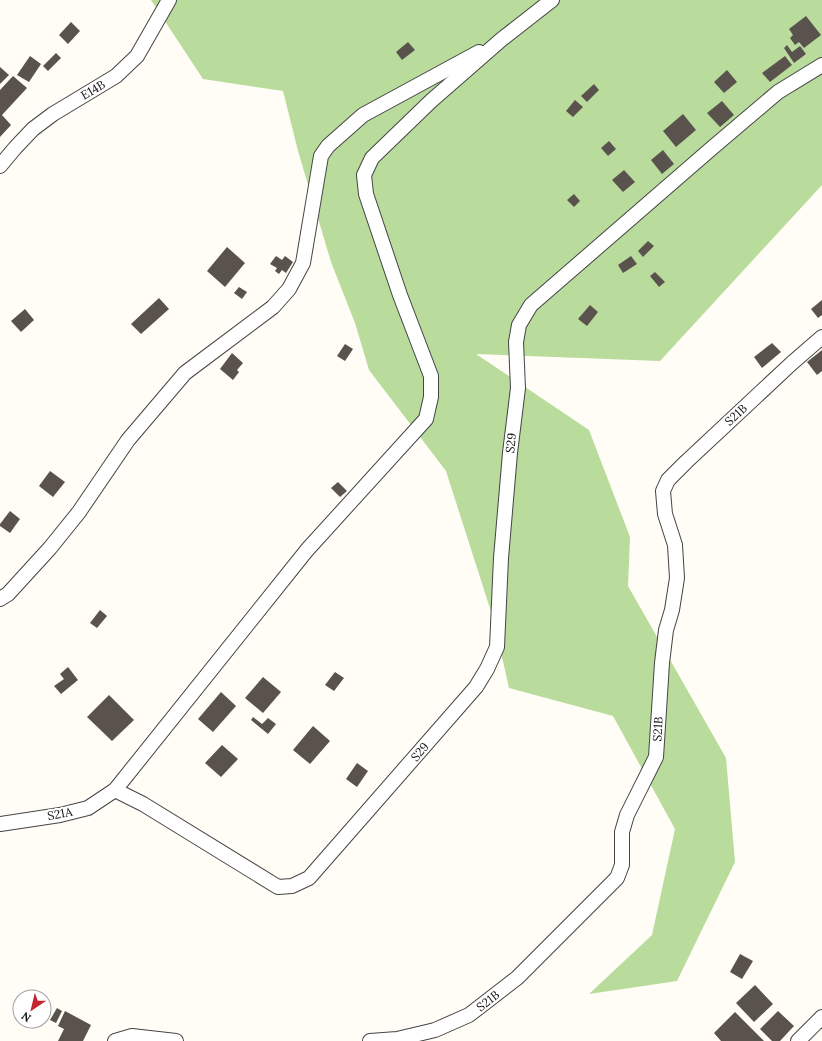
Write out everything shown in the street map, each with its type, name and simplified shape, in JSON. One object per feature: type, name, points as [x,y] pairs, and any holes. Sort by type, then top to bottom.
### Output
[{"type":"street","name":"E14B","points":[[0,166],[33,129],[53,114],[116,76],[137,56],[169,0]]},
{"type":"street","points":[[0,599],[8,594],[50,548],[79,512],[128,440],[185,373],[273,307],[289,289],[302,263],[321,156],[328,146],[362,115],[502,39],[552,0]]},
{"type":"street","name":"S21A","points":[[0,824],[60,815],[88,808],[115,790],[307,550],[426,419],[431,397],[431,376],[400,295],[373,216],[366,194],[364,175],[372,158],[431,101],[502,39]]},
{"type":"street","name":"S29","points":[[115,790],[143,804],[278,887],[292,886],[309,878],[476,688],[497,647],[502,551],[510,453],[518,388],[516,342],[520,325],[531,306],[628,220],[778,92],[822,64]]},
{"type":"street","name":"S21B","points":[[370,1041],[397,1039],[435,1030],[469,1015],[517,978],[617,878],[622,865],[622,832],[628,815],[656,757],[666,630],[672,610],[677,578],[675,545],[665,514],[663,490],[668,480],[686,462],[822,337]]},
{"type":"street","points":[[798,1041],[822,1017]]},
{"type":"street","points":[[115,1041],[132,1036],[176,1041]]},
{"type":"green space","points":[[151,0],[822,0],[822,185],[660,361],[476,354],[589,430],[630,537],[628,586],[726,758],[735,862],[677,981],[589,994],[652,935],[675,829],[613,716],[509,688],[494,621],[446,471],[369,370],[355,323],[331,262],[298,151],[283,91],[203,79]]},
{"type":"building","points":[[806,16],[821,35],[804,48],[799,42],[795,45],[790,38],[793,35],[789,29]]},
{"type":"building","points":[[71,22],[80,31],[68,44],[59,35]]},
{"type":"building","points":[[408,42],[415,50],[402,60],[396,52]]},
{"type":"building","points":[[787,45],[792,52],[800,46],[806,54],[794,63],[784,48]]},
{"type":"building","points":[[56,53],[61,58],[48,71],[43,66]]},
{"type":"building","points":[[30,56],[41,64],[29,82],[17,75]]},
{"type":"building","points":[[785,56],[792,65],[770,82],[762,73]]},
{"type":"building","points":[[0,67],[9,75],[0,84]]},
{"type":"building","points":[[727,70],[737,82],[724,93],[714,82]]},
{"type":"building","points":[[13,76],[27,88],[2,115],[11,125],[0,137],[0,90]]},
{"type":"building","points":[[594,84],[599,90],[587,102],[581,96]]},
{"type":"building","points":[[575,100],[583,107],[573,117],[566,111]]},
{"type":"building","points":[[722,101],[734,115],[720,127],[707,113]]},
{"type":"building","points":[[683,114],[696,130],[676,147],[663,131]]},
{"type":"building","points":[[609,141],[616,149],[608,156],[601,148]]},
{"type":"building","points":[[663,150],[674,164],[662,174],[651,160]]},
{"type":"building","points":[[624,170],[635,182],[623,192],[612,180]]},
{"type":"building","points":[[574,194],[580,201],[574,207],[567,200]]},
{"type":"building","points":[[648,241],[654,246],[643,257],[638,251]]},
{"type":"building","points":[[227,247],[245,263],[225,287],[207,271]]},
{"type":"building","points":[[276,256],[282,260],[285,256],[293,262],[286,273],[282,270],[279,274],[275,271],[277,268],[270,264]]},
{"type":"building","points":[[631,256],[637,264],[623,273],[618,265]]},
{"type":"building","points":[[655,272],[665,282],[659,287],[650,276]]},
{"type":"building","points":[[239,287],[247,292],[242,299],[234,293]]},
{"type":"building","points":[[159,298],[169,309],[141,334],[131,324]]},
{"type":"building","points":[[822,300],[822,315],[818,318],[811,309]]},
{"type":"building","points":[[590,305],[598,312],[587,326],[578,319]]},
{"type":"building","points":[[25,309],[34,320],[21,332],[11,321]]},
{"type":"building","points":[[772,343],[781,352],[762,368],[754,357]]},
{"type":"building","points":[[345,344],[353,349],[345,361],[337,356]]},
{"type":"building","points":[[822,350],[822,371],[817,375],[807,362]]},
{"type":"building","points":[[232,353],[243,363],[237,370],[239,372],[233,380],[220,369]]},
{"type":"building","points":[[50,471],[65,482],[53,497],[39,486]]},
{"type":"building","points":[[338,482],[347,491],[340,497],[331,488]]},
{"type":"building","points":[[10,511],[20,519],[10,533],[0,526],[0,524]]},
{"type":"building","points":[[100,610],[107,616],[97,628],[90,623]]},
{"type":"building","points":[[68,667],[78,680],[61,694],[54,686],[64,679],[60,674]]},
{"type":"building","points":[[335,672],[344,678],[334,691],[325,685]]},
{"type":"building","points":[[263,677],[281,692],[263,713],[245,698]]},
{"type":"building","points":[[221,692],[236,706],[213,732],[198,719]]},
{"type":"building","points":[[109,695],[134,720],[112,741],[87,717]]},
{"type":"building","points":[[253,717],[262,724],[268,718],[276,724],[268,734],[251,720]]},
{"type":"building","points":[[313,726],[330,741],[310,764],[293,750]]},
{"type":"building","points":[[222,745],[238,759],[221,777],[205,763]]},
{"type":"building","points":[[357,763],[368,771],[357,787],[346,779]]},
{"type":"building","points":[[740,954],[753,961],[742,979],[730,972]]},
{"type":"building","points":[[755,985],[773,1004],[754,1022],[736,1003]]},
{"type":"building","points":[[57,1008],[62,1011],[56,1023],[52,1021],[52,1017]]},
{"type":"building","points":[[65,1011],[91,1025],[83,1041],[58,1041],[64,1029],[58,1026]]},
{"type":"building","points":[[778,1011],[794,1026],[780,1041],[772,1041],[760,1029]]},
{"type":"building","points":[[735,1012],[764,1041],[721,1041],[714,1033]]}]
